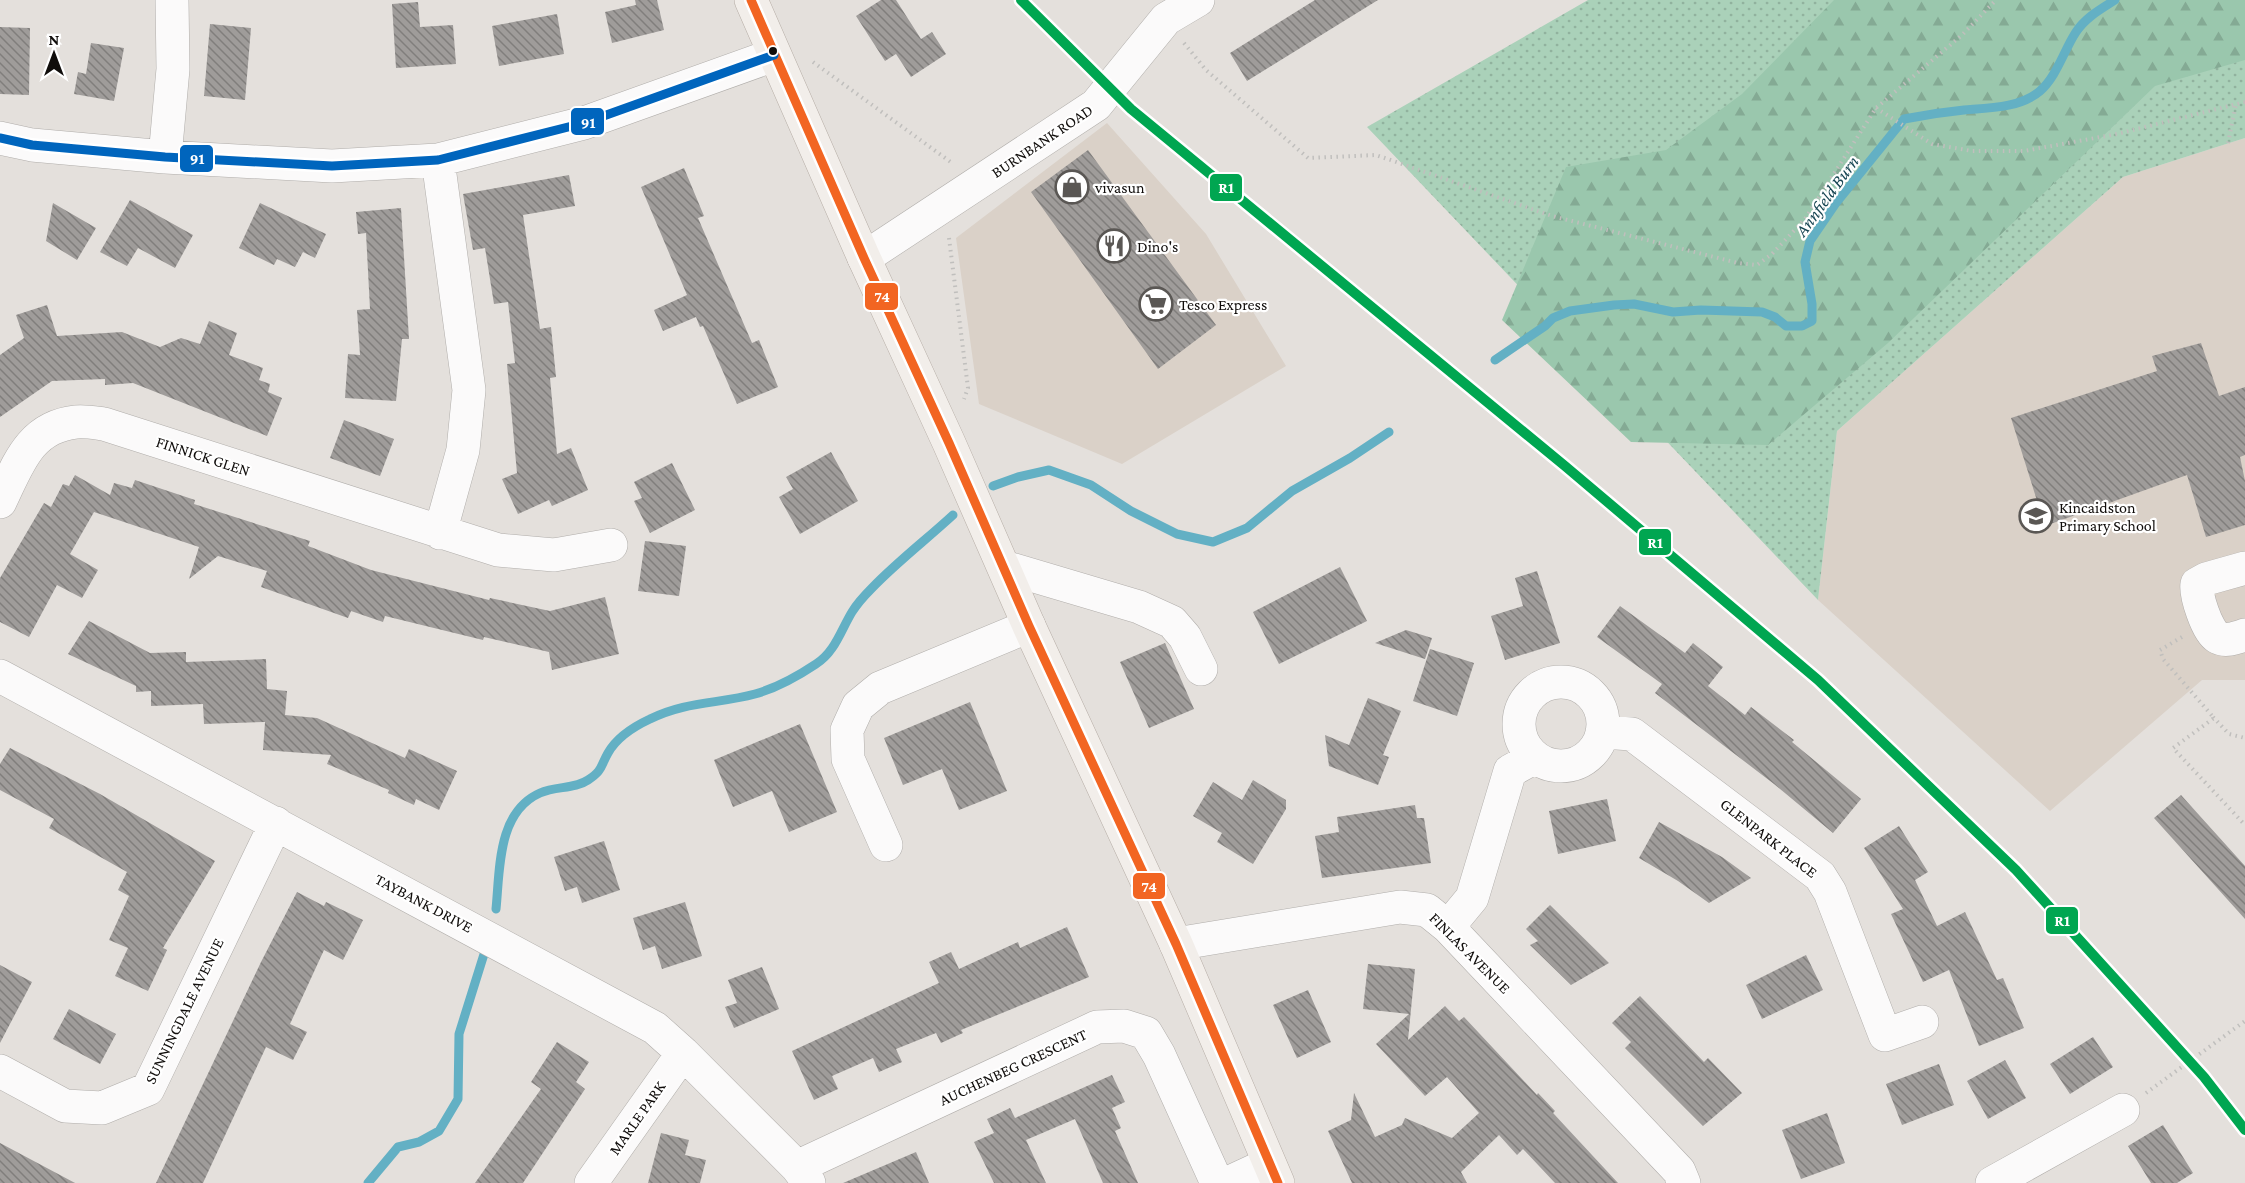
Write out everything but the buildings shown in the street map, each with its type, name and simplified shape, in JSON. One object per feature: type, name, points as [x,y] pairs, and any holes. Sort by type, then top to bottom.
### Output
[{"type":"main road","points":[[751,0],[1029,626],[1176,944],[1274,1174]]},
{"type":"street","points":[[165,157],[173,69],[172,0]]},
{"type":"street","name":"BURNBANK ROAD","points":[[864,258],[1096,105],[1166,20],[1198,0]]},
{"type":"street","points":[[0,138],[32,145],[165,157],[332,166],[438,160],[584,123],[774,55]]},
{"type":"street","points":[[438,160],[469,390],[463,450],[440,533]]},
{"type":"street","name":"FINNICK GLEN","points":[[0,502],[26,449],[49,430],[76,422],[104,424],[498,550],[554,555],[611,545]]},
{"type":"street","points":[[1004,567],[1139,607],[1172,622],[1185,637],[1201,669]]},
{"type":"street","points":[[2245,568],[2206,579],[2197,584],[2195,591],[2210,632],[2218,638],[2230,639],[2245,635]]},
{"type":"street","points":[[886,845],[849,759],[847,730],[858,706],[880,688],[1029,626]]},
{"type":"street","name":"TAYBANK DRIVE","points":[[0,676],[655,1028],[683,1053],[803,1175]]},
{"type":"street","points":[[1566,682],[1580,686],[1591,694],[1603,718],[1602,732],[1597,746],[1588,756],[1576,763],[1562,766],[1547,764],[1535,758],[1520,735],[1519,722],[1522,708],[1529,696],[1553,683],[1566,682]]},
{"type":"street","name":"GLENPARK PLACE","points":[[1602,732],[1632,734],[1820,876],[1830,892],[1885,1035],[1922,1022]]},
{"type":"street","points":[[1448,927],[1472,898],[1510,771],[1535,758]]},
{"type":"street","name":"SUNNINGDALE AVENUE","points":[[0,1071],[65,1106],[102,1108],[148,1089],[276,823]]},
{"type":"street","name":"FINLAS AVENUE","points":[[1176,944],[1400,907],[1427,910],[1448,927],[1679,1171],[1684,1183]]},
{"type":"street","name":"AUCHENBEG CRESCENT","points":[[803,1175],[1097,1028],[1124,1026],[1146,1033],[1159,1055],[1217,1183]]},
{"type":"street","name":"MARLE PARK","points":[[591,1183],[683,1053]]},
{"type":"street","points":[[1992,1183],[2123,1110]]},
{"type":"street","points":[[1228,1183],[1274,1174]]},
{"type":"path","points":[[1166,20],[1206,70],[1308,158],[1377,155],[1552,216],[1757,266],[1772,254],[1805,219],[1875,108],[1962,35],[1996,0]]},
{"type":"path","points":[[774,55],[808,58],[968,190],[949,238],[968,388],[949,443]]},
{"type":"path","points":[[1875,108],[1932,144],[1972,151],[2024,151],[2117,134],[2245,102]]},
{"type":"path","points":[[2228,143],[2236,104]]},
{"type":"path","points":[[2206,621],[2160,650],[2163,659],[2229,734],[2245,738]]},
{"type":"path","points":[[2212,716],[2214,718],[2173,748],[2245,825]]},
{"type":"path","points":[[2123,1110],[2245,1021]]},
{"type":"shaded area","points":[[1107,123],[1206,234],[1286,366],[1122,464],[979,404],[956,238]]},
{"type":"shaded area","name":"Kincaidston Primary School","points":[[2245,138],[2245,680],[2202,680],[2050,811],[1818,600],[1837,431],[2123,177]]},
{"type":"green space","points":[[1588,0],[2245,0],[2245,138],[2123,177],[1837,431],[1818,600],[1367,127]]},
{"type":"green space","points":[[1834,0],[2245,0],[2245,60],[2155,86],[1888,343],[1768,445],[1631,442],[1502,320],[1566,167],[1666,150],[1742,94]]},
{"type":"waterway","name":"Annfield Burn","points":[[1495,360],[1553,318],[1570,311],[1614,305],[1634,304],[1673,312],[1701,310],[1762,312],[1775,317],[1786,326],[1802,326],[1812,321],[1812,304],[1805,262],[1810,241],[1836,203],[1904,119],[2004,106],[2032,97],[2051,78],[2084,22],[2115,0]]},
{"type":"waterway","points":[[993,486],[1049,470],[1091,485],[1131,511],[1177,534],[1213,542],[1247,528],[1292,491],[1350,458],[1389,432]]},
{"type":"waterway","points":[[496,909],[503,844],[508,828],[526,802],[540,793],[577,785],[593,777],[616,742],[632,729],[650,719],[677,709],[763,691],[787,681],[816,664],[833,647],[852,612],[867,594],[953,515]]},
{"type":"waterway","name":"Annfield Burn","points":[[368,1183],[398,1147],[419,1142],[439,1131],[458,1099],[459,1034],[485,951]]},
{"type":"transit line","name":"74","points":[[751,0],[1029,626],[1176,944],[1278,1183]]},
{"type":"transit line","name":"R1","points":[[1021,0],[1131,109],[1565,466],[1818,680],[2016,870],[2204,1077],[2245,1130]]},
{"type":"transit line","name":"91","points":[[0,138],[32,145],[165,157],[332,166],[438,160],[584,123],[774,55]]},
{"type":"place","name":"vivasun","points":[[1072,187]]},
{"type":"place","name":"Dino's","points":[[1114,246]]},
{"type":"place","name":"Tesco Express","points":[[1156,304]]},
{"type":"place","name":"Kincaidston Primary School","points":[[2036,516]]}]
